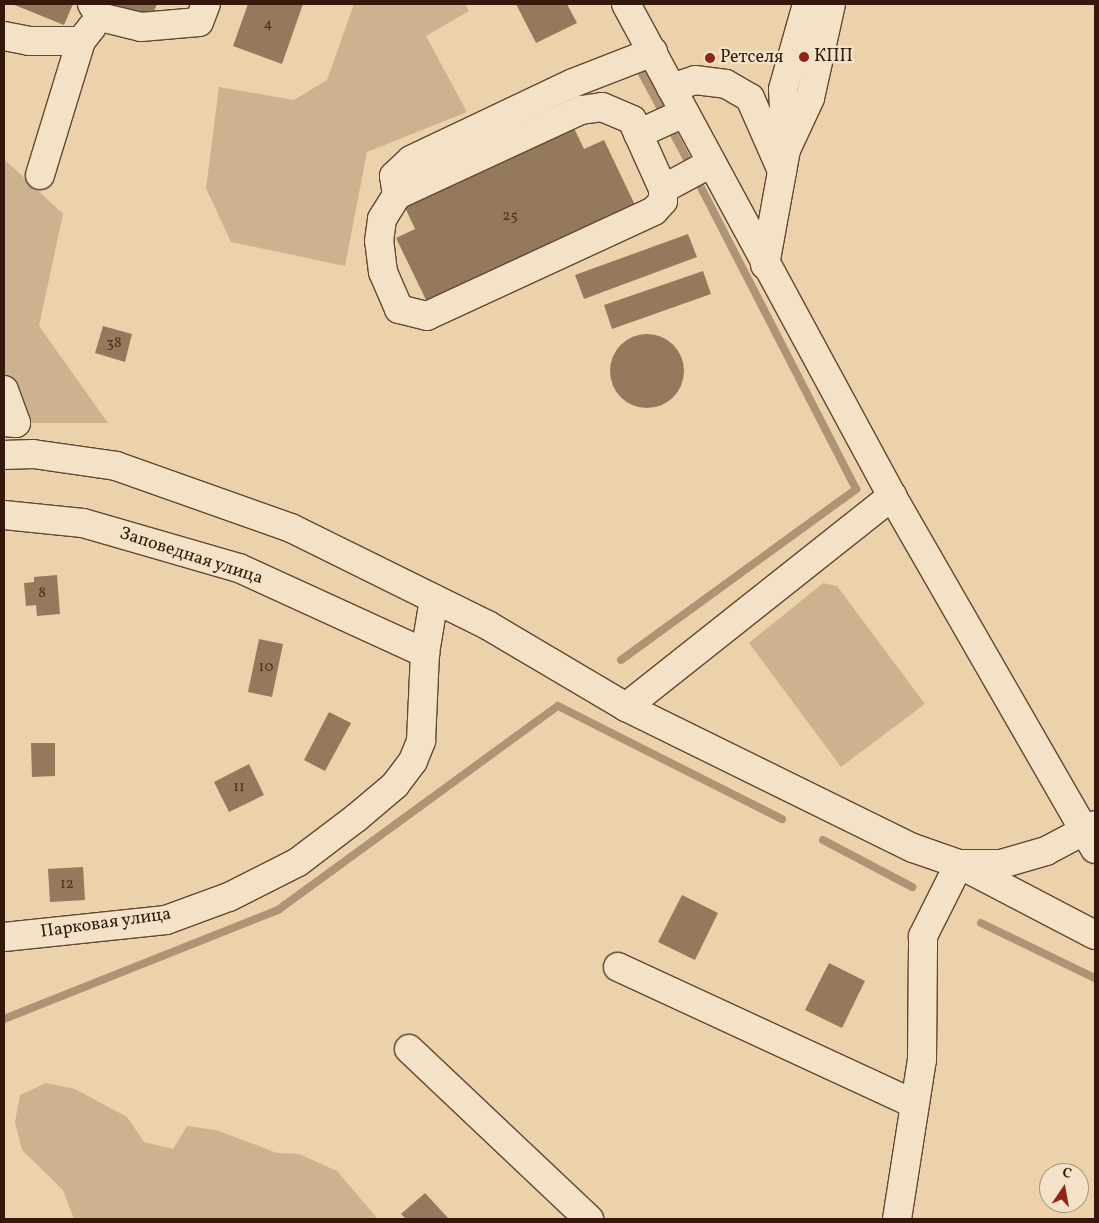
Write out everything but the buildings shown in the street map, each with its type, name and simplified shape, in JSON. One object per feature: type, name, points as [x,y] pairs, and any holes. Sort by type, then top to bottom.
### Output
[{"type":"street","points":[[40,175],[81,41],[96,10],[141,27],[199,22],[206,4]]},
{"type":"street","points":[[626,4],[892,496],[1091,834],[1046,851],[1001,864],[959,864]]},
{"type":"street","points":[[766,265],[784,160],[783,89],[807,4]]},
{"type":"street","points":[[784,160],[810,98],[830,4]]},
{"type":"street","points":[[4,36],[29,41],[81,41]]},
{"type":"street","points":[[397,195],[394,176],[411,160],[573,83],[653,52]]},
{"type":"street","points":[[671,88],[695,80],[726,84],[750,98],[784,160]]},
{"type":"street","points":[[573,83],[581,110]]},
{"type":"street","points":[[602,107],[632,120],[638,134],[663,189],[663,202],[654,211],[427,316],[399,309],[383,272],[379,241],[382,220],[397,195],[581,110],[602,107]]},
{"type":"street","points":[[638,134],[684,113]]},
{"type":"street","points":[[663,189],[711,163]]},
{"type":"street","points":[[4,390],[16,423],[4,422]]},
{"type":"street","points":[[4,455],[33,454],[116,466],[184,488],[291,528],[434,599],[626,707],[913,848],[959,864],[1095,935]]},
{"type":"street","points":[[626,707],[892,496]]},
{"type":"street","name":"Заповедная улица","points":[[4,515],[83,523],[239,568],[425,653]]},
{"type":"street","name":"Парковая улица","points":[[4,937],[166,920],[229,897],[298,862],[388,790],[413,761],[421,741],[425,653],[434,599]]},
{"type":"street","points":[[897,1219],[922,1060],[923,936],[959,864]]},
{"type":"street","points":[[618,967],[914,1104]]},
{"type":"street","points":[[410,1048],[589,1219]]},
{"type":"shaded area","points":[[354,4],[465,4],[469,11],[426,36],[467,112],[367,152],[345,266],[231,242],[206,188],[219,87],[294,100],[327,80]]},
{"type":"shaded area","points":[[4,159],[63,214],[39,326],[108,423],[4,423]]},
{"type":"shaded area","points":[[823,583],[837,586],[925,704],[841,767],[749,643]]},
{"type":"shaded area","points":[[46,1083],[75,1089],[127,1117],[144,1142],[173,1149],[187,1126],[216,1130],[277,1153],[299,1154],[337,1171],[378,1219],[74,1219],[63,1190],[22,1150],[15,1122],[20,1095]]},
{"type":"waterway","points":[[638,66],[660,107]]},
{"type":"waterway","points":[[670,127],[686,157]]},
{"type":"waterway","points":[[621,660],[856,489],[697,179]]},
{"type":"waterway","points":[[4,1019],[278,910],[558,706],[782,819]]},
{"type":"waterway","points":[[823,840],[912,887]]},
{"type":"waterway","points":[[981,923],[1095,978]]},
{"type":"place","name":"КПП","points":[[804,57]]},
{"type":"place","name":"Ретселя","points":[[710,58]]}]
